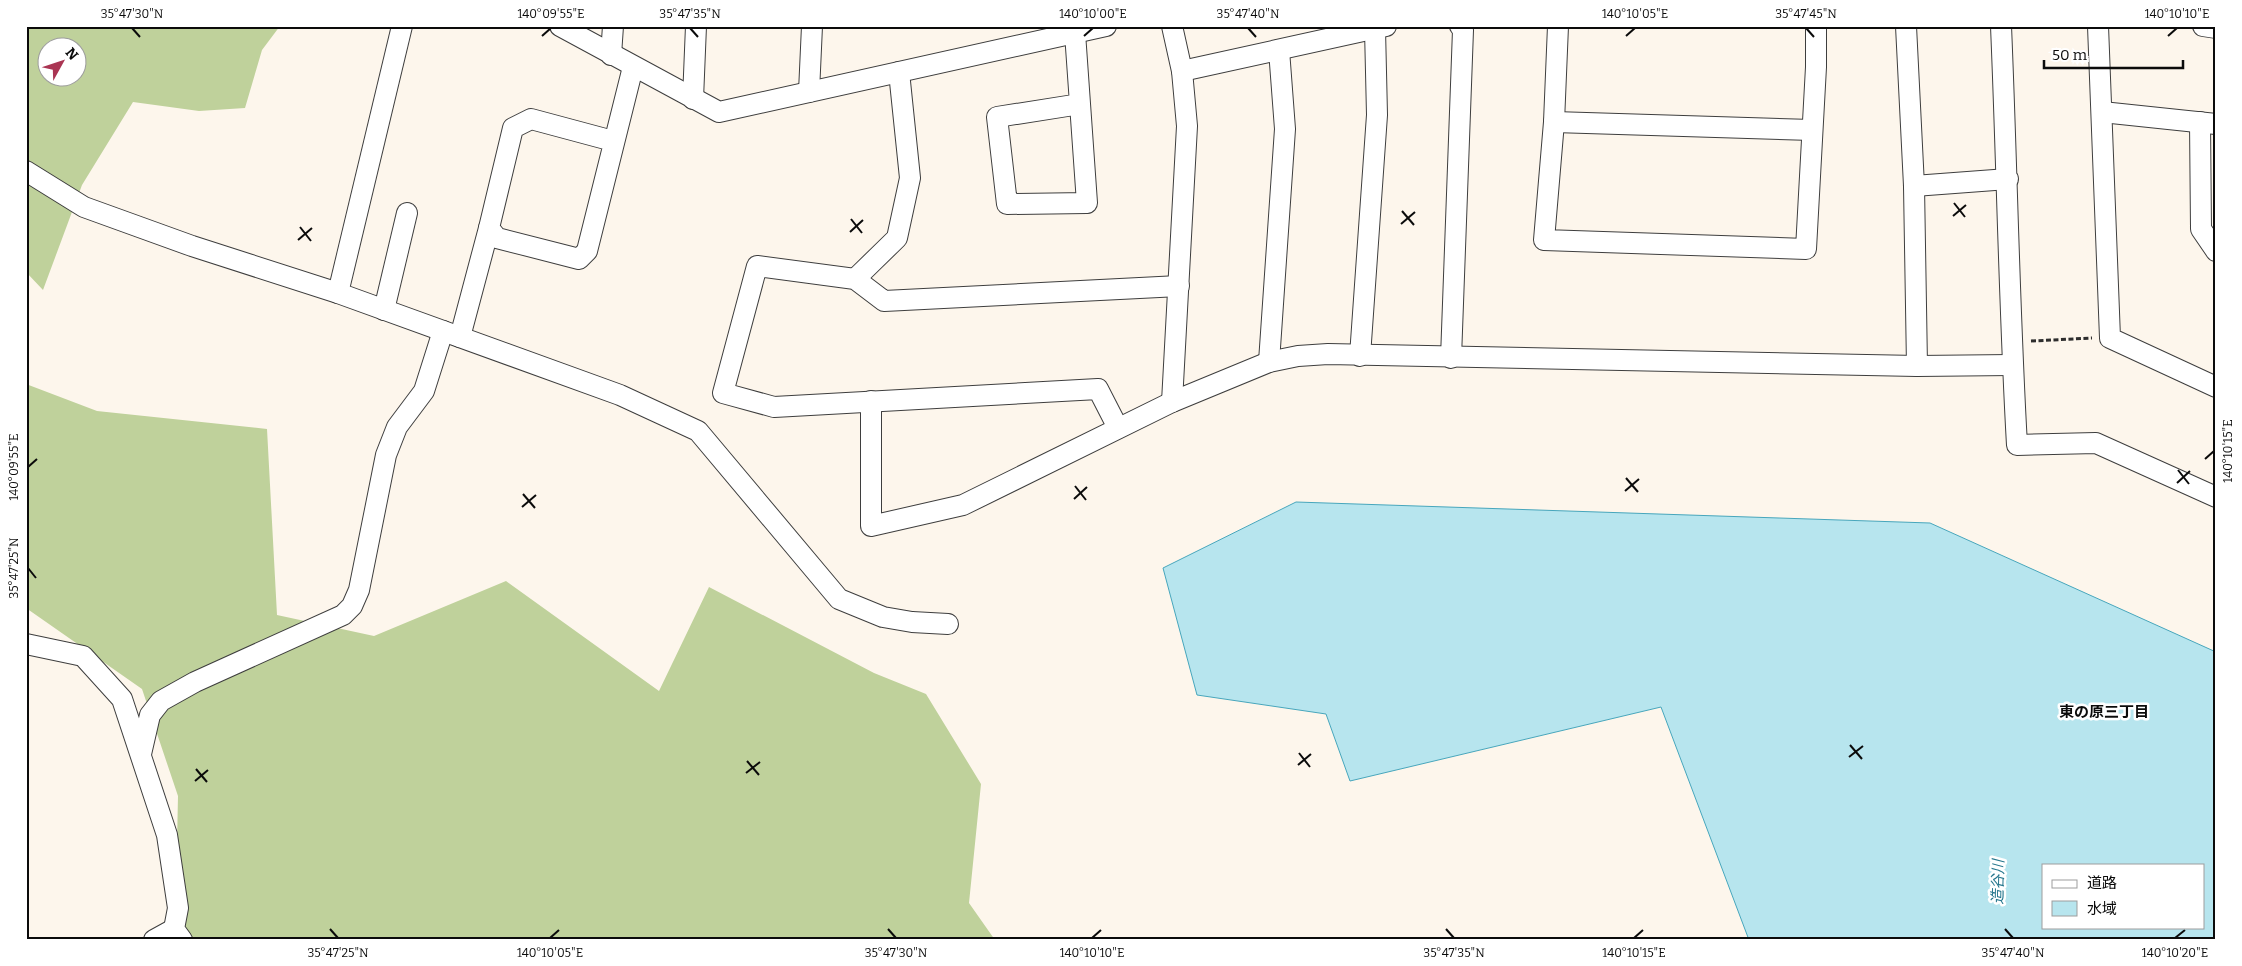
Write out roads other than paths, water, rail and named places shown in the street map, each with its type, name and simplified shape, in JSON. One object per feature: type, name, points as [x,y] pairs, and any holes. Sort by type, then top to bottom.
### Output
[{"type":"street","points":[[338,293],[402,26]]},
{"type":"street","points":[[560,26],[719,112],[1066,32],[1106,26]]},
{"type":"street","points":[[611,55],[613,26]]},
{"type":"street","points":[[693,99],[696,26]]},
{"type":"street","points":[[809,92],[812,26]]},
{"type":"street","points":[[1172,26],[1182,71],[1187,126],[1172,402]]},
{"type":"street","points":[[1451,358],[1463,30],[1460,26]]},
{"type":"street","points":[[1558,26],[1554,122],[1544,240],[1796,249],[1806,249],[1816,26]]},
{"type":"street","points":[[1906,26],[1914,186],[1917,366]]},
{"type":"street","points":[[2002,26],[2013,342],[2012,365],[2017,445],[2096,443],[2216,497]]},
{"type":"street","points":[[2098,26],[2110,338],[2216,387]]},
{"type":"street","points":[[2203,26],[2216,28]]},
{"type":"street","points":[[1182,71],[1381,28],[1377,115],[1360,356]]},
{"type":"street","points":[[1066,32],[1080,104],[1087,204],[1007,204],[997,118],[1080,104]]},
{"type":"street","points":[[1269,362],[1285,129],[1279,50]]},
{"type":"street","points":[[489,228],[497,238],[579,259],[587,251],[633,67]]},
{"type":"street","points":[[855,279],[897,238],[901,221],[910,178],[899,72]]},
{"type":"street","points":[[2102,112],[2208,123],[2201,229],[2216,251]]},
{"type":"street","points":[[141,754],[150,716],[161,701],[196,682],[343,615],[352,606],[359,590],[386,455],[397,427],[424,391],[452,334],[489,228],[513,128],[531,119],[614,141]]},
{"type":"street","points":[[1554,122],[1812,130]]},
{"type":"street","points":[[26,171],[84,207],[192,246],[338,293],[620,395],[698,431],[839,599],[883,617],[912,622],[948,624]]},
{"type":"street","points":[[1914,186],[2008,180]]},
{"type":"street","points":[[384,310],[407,213]]},
{"type":"street","points":[[1118,428],[1098,389],[774,407],[723,392],[757,266],[855,279],[884,301],[1179,286]]},
{"type":"street","points":[[870,402],[871,526],[962,505],[1172,402],[1269,362],[1308,355],[1917,366],[2012,365]]},
{"type":"street","points":[[26,644],[83,656],[122,699],[167,835],[178,908],[178,934],[154,940]]},
{"type":"water","name":"造谷川","points":[[1296,502],[1930,523],[2216,652],[2216,940],[1749,940],[1661,707],[1350,781],[1326,714],[1197,695],[1163,568]]},
{"type":"district","name":"東の原三丁目","points":[[2104,712]]}]
